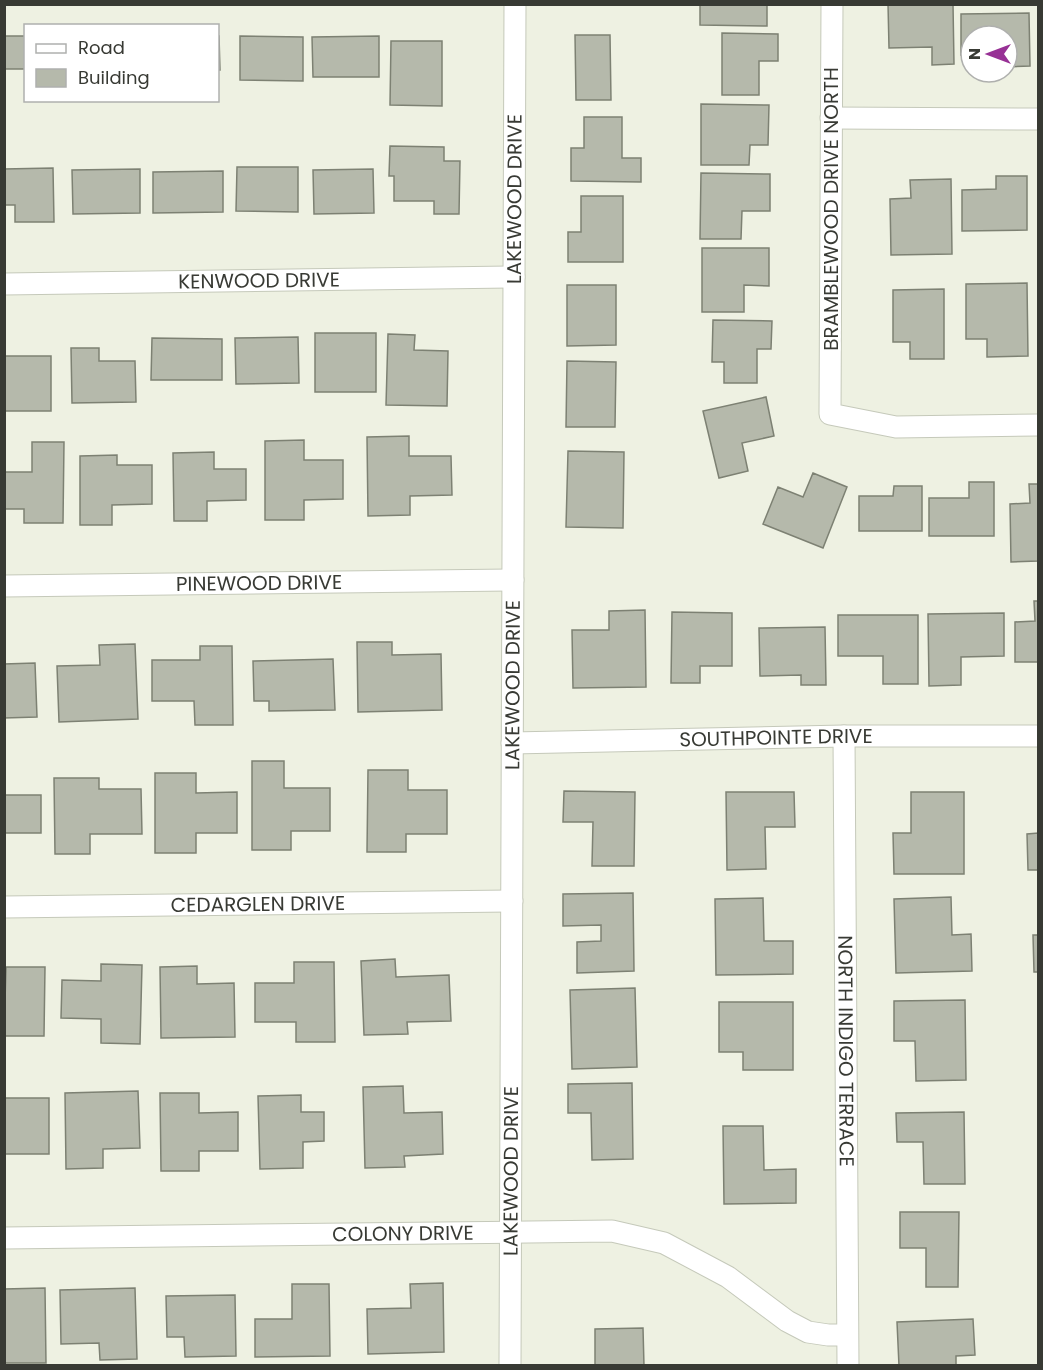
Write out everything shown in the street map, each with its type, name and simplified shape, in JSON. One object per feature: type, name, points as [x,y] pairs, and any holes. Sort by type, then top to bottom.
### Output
[{"type":"street","name":"LAKEWOOD DRIVE","points":[[510,1365],[515,4]]},
{"type":"street","name":"BRAMBLEWOOD DRIVE NORTH","points":[[832,4],[830,414],[896,427],[1038,425]]},
{"type":"street","points":[[831,118],[1038,119]]},
{"type":"street","name":"KENWOOD DRIVE","points":[[4,285],[514,277]]},
{"type":"street","name":"PINEWOOD DRIVE","points":[[4,586],[513,580]]},
{"type":"street","name":"SOUTHPOINTE DRIVE","points":[[512,743],[844,736],[1038,736]]},
{"type":"street","name":"NORTH INDIGO TERRACE","points":[[844,736],[848,1365]]},
{"type":"street","name":"CEDARGLEN DRIVE","points":[[4,907],[512,901]]},
{"type":"street","name":"COLONY DRIVE","points":[[4,1238],[612,1231],[664,1243],[728,1277],[787,1321],[808,1332],[847,1335]]},
{"type":"building","points":[[700,4],[767,4],[767,26],[700,25]]},
{"type":"building","points":[[888,4],[953,4],[954,64],[932,65],[932,47],[889,48]]},
{"type":"building","points":[[1029,13],[1030,66],[1019,66],[1019,24],[961,24],[961,14]]},
{"type":"building","points":[[722,33],[778,34],[778,61],[759,61],[759,95],[722,95]]},
{"type":"building","points":[[575,35],[610,35],[611,100],[576,100]]},
{"type":"building","points":[[4,36],[24,36],[24,69],[4,69]]},
{"type":"building","points":[[240,36],[303,37],[303,81],[240,80]]},
{"type":"building","points":[[379,36],[379,77],[313,77],[312,37]]},
{"type":"building","points":[[391,41],[442,41],[442,106],[390,105]]},
{"type":"building","points":[[701,104],[769,105],[768,145],[750,145],[749,165],[701,165]]},
{"type":"building","points":[[584,117],[622,117],[622,158],[641,158],[641,182],[571,181],[571,148],[584,148]]},
{"type":"building","points":[[390,146],[444,147],[444,161],[460,161],[459,214],[434,214],[434,201],[394,201],[394,176],[389,176]]},
{"type":"building","points":[[237,167],[298,167],[298,212],[236,211]]},
{"type":"building","points":[[53,168],[54,222],[15,222],[15,205],[4,205],[4,169]]},
{"type":"building","points":[[140,169],[140,213],[73,214],[72,170]]},
{"type":"building","points":[[373,169],[374,213],[314,214],[313,170]]},
{"type":"building","points":[[223,171],[223,212],[153,213],[153,172]]},
{"type":"building","points":[[701,173],[770,174],[770,211],[742,211],[741,239],[700,239]]},
{"type":"building","points":[[996,176],[1027,176],[1027,230],[962,231],[962,190],[996,189]]},
{"type":"building","points":[[951,179],[952,254],[891,255],[890,199],[911,198],[910,180]]},
{"type":"building","points":[[581,196],[623,196],[623,262],[568,262],[568,232],[581,232]]},
{"type":"building","points":[[702,248],[769,248],[769,286],[744,285],[744,312],[702,312]]},
{"type":"building","points":[[1027,283],[1028,356],[987,357],[987,339],[966,339],[966,284]]},
{"type":"building","points":[[567,285],[616,285],[616,345],[567,346]]},
{"type":"building","points":[[944,289],[944,359],[910,359],[910,342],[893,342],[893,290]]},
{"type":"building","points":[[713,320],[772,321],[771,349],[757,349],[757,383],[724,383],[724,362],[712,362]]},
{"type":"building","points":[[315,333],[376,333],[376,392],[315,392]]},
{"type":"building","points":[[388,334],[415,335],[414,350],[448,351],[447,406],[386,405]]},
{"type":"building","points":[[298,337],[299,383],[236,384],[235,338]]},
{"type":"building","points":[[152,338],[222,339],[222,380],[151,380]]},
{"type":"building","points":[[71,348],[99,348],[99,361],[135,361],[136,402],[72,403]]},
{"type":"building","points":[[4,356],[51,356],[51,411],[4,411]]},
{"type":"building","points":[[567,361],[616,362],[615,427],[566,427]]},
{"type":"building","points":[[766,397],[774,436],[742,443],[748,471],[719,478],[703,411]]},
{"type":"building","points":[[409,436],[409,456],[451,456],[452,495],[410,496],[410,515],[368,516],[367,437]]},
{"type":"building","points":[[304,440],[304,460],[343,460],[343,499],[304,500],[304,520],[265,520],[265,441]]},
{"type":"building","points":[[32,442],[64,442],[63,523],[24,523],[24,509],[4,509],[4,472],[32,472]]},
{"type":"building","points":[[568,451],[624,452],[623,528],[566,527]]},
{"type":"building","points":[[214,452],[214,469],[246,469],[246,500],[207,501],[207,521],[174,521],[173,453]]},
{"type":"building","points":[[117,455],[117,465],[152,465],[152,504],[112,505],[112,525],[80,525],[80,456]]},
{"type":"building","points":[[813,473],[847,487],[823,548],[763,524],[778,487],[803,497]]},
{"type":"building","points":[[969,482],[994,482],[994,536],[929,536],[929,498],[969,498]]},
{"type":"building","points":[[1029,484],[1038,484],[1038,561],[1011,562],[1010,504],[1030,503]]},
{"type":"building","points":[[894,486],[922,486],[922,531],[859,531],[859,496],[893,496]]},
{"type":"building","points":[[1034,601],[1038,601],[1038,662],[1015,662],[1015,622],[1035,621]]},
{"type":"building","points":[[645,610],[646,687],[573,688],[572,630],[609,630],[609,611]]},
{"type":"building","points":[[672,612],[732,613],[732,666],[700,666],[700,683],[671,683]]},
{"type":"building","points":[[1004,613],[1004,656],[961,657],[961,685],[929,686],[928,614]]},
{"type":"building","points":[[838,615],[918,615],[918,684],[883,684],[883,656],[838,656]]},
{"type":"building","points":[[825,627],[826,685],[801,685],[801,675],[760,676],[759,628]]},
{"type":"building","points":[[357,642],[392,642],[392,655],[441,654],[442,710],[358,712]]},
{"type":"building","points":[[135,644],[138,719],[59,722],[57,666],[100,665],[99,645]]},
{"type":"building","points":[[200,646],[232,646],[233,725],[195,725],[194,701],[152,701],[152,660],[200,660]]},
{"type":"building","points":[[333,659],[335,710],[269,711],[269,701],[254,701],[253,661]]},
{"type":"building","points":[[35,663],[37,717],[4,718],[4,664]]},
{"type":"building","points":[[252,761],[284,761],[284,788],[330,788],[330,831],[291,831],[291,850],[252,850]]},
{"type":"building","points":[[368,770],[408,770],[408,790],[447,790],[447,834],[406,834],[406,852],[367,852]]},
{"type":"building","points":[[155,773],[196,773],[196,793],[237,792],[237,833],[196,833],[196,853],[155,853]]},
{"type":"building","points":[[54,778],[99,778],[99,789],[141,789],[142,834],[90,834],[90,854],[55,854]]},
{"type":"building","points":[[564,791],[635,792],[634,866],[592,866],[593,822],[563,822]]},
{"type":"building","points":[[726,792],[794,792],[795,827],[765,827],[766,869],[727,870]]},
{"type":"building","points":[[911,792],[964,792],[964,874],[894,874],[893,833],[911,833]]},
{"type":"building","points":[[4,795],[41,795],[41,833],[4,833]]},
{"type":"building","points":[[1038,833],[1038,870],[1028,870],[1027,834]]},
{"type":"building","points":[[633,893],[634,971],[577,973],[577,942],[601,941],[601,925],[563,926],[563,894]]},
{"type":"building","points":[[951,897],[952,935],[971,934],[972,971],[896,973],[894,899]]},
{"type":"building","points":[[763,898],[764,941],[793,941],[793,974],[716,975],[715,899]]},
{"type":"building","points":[[1033,935],[1038,935],[1038,972],[1034,972]]},
{"type":"building","points":[[395,959],[396,977],[449,975],[451,1021],[407,1022],[408,1034],[364,1035],[361,961]]},
{"type":"building","points":[[294,962],[334,962],[335,1042],[296,1042],[296,1022],[255,1022],[255,983],[294,983]]},
{"type":"building","points":[[101,964],[142,965],[140,1044],[101,1043],[101,1019],[61,1018],[62,980],[101,981]]},
{"type":"building","points":[[197,966],[197,984],[234,983],[235,1037],[161,1038],[160,967]]},
{"type":"building","points":[[6,967],[45,967],[44,1036],[4,1036]]},
{"type":"building","points":[[635,988],[637,1067],[572,1069],[570,990]]},
{"type":"building","points":[[965,1000],[966,1080],[916,1081],[915,1041],[894,1041],[894,1001]]},
{"type":"building","points":[[719,1002],[793,1002],[793,1070],[743,1070],[743,1052],[719,1052]]},
{"type":"building","points":[[632,1083],[633,1159],[592,1160],[591,1113],[568,1113],[568,1084]]},
{"type":"building","points":[[403,1086],[404,1113],[442,1112],[443,1154],[404,1156],[405,1167],[365,1168],[363,1087]]},
{"type":"building","points":[[138,1091],[140,1148],[103,1149],[103,1168],[66,1169],[65,1093]]},
{"type":"building","points":[[160,1093],[199,1093],[199,1113],[238,1112],[238,1151],[199,1151],[199,1171],[161,1171]]},
{"type":"building","points":[[301,1095],[301,1112],[324,1112],[324,1141],[303,1142],[303,1168],[260,1169],[258,1096]]},
{"type":"building","points":[[4,1098],[49,1098],[49,1154],[4,1154]]},
{"type":"building","points":[[964,1112],[965,1184],[924,1184],[923,1142],[897,1142],[896,1113]]},
{"type":"building","points":[[723,1126],[763,1126],[764,1170],[796,1169],[796,1203],[724,1204]]},
{"type":"building","points":[[900,1212],[959,1212],[958,1287],[926,1287],[926,1248],[900,1248]]},
{"type":"building","points":[[443,1283],[444,1352],[368,1354],[367,1309],[411,1308],[410,1284]]},
{"type":"building","points":[[292,1284],[329,1284],[330,1356],[255,1357],[255,1319],[292,1319]]},
{"type":"building","points":[[45,1288],[46,1363],[4,1363],[4,1289]]},
{"type":"building","points":[[135,1288],[137,1359],[100,1360],[99,1343],[61,1344],[60,1290]]},
{"type":"building","points":[[235,1295],[236,1356],[185,1357],[184,1337],[167,1337],[166,1296]]},
{"type":"building","points":[[973,1319],[975,1355],[956,1356],[956,1366],[899,1366],[897,1322]]},
{"type":"building","points":[[643,1328],[644,1366],[595,1366],[595,1329]]}]
